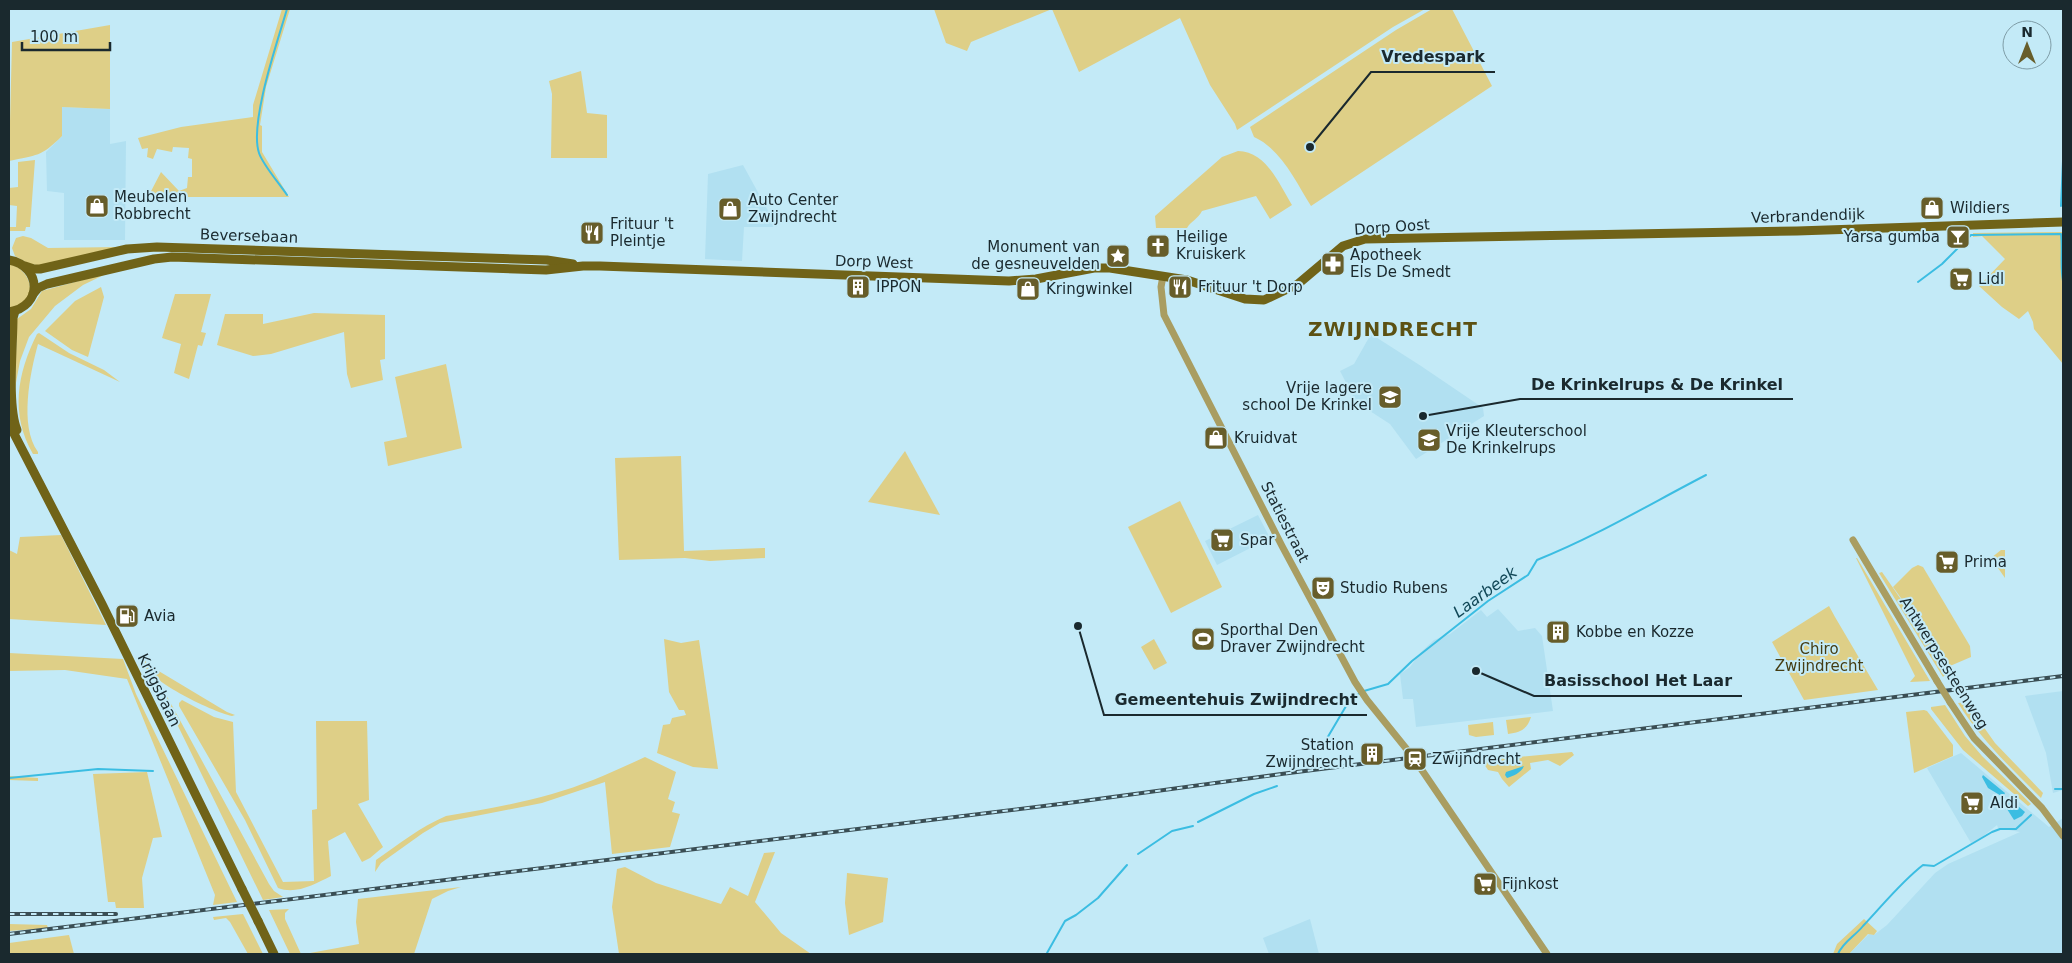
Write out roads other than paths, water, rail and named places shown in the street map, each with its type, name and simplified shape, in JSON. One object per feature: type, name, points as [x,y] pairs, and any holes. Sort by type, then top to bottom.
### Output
[{"type":"main road","name":"Verbrandendijk","points":[[1554,235],[1797,231],[1832,228],[2063,222]]},
{"type":"main road","name":"Dorp Oost","points":[[1163,276],[1187,280],[1245,300],[1264,300],[1298,284],[1339,249],[1355,241],[1384,238],[1554,235]]},
{"type":"main road","name":"Beversebaan","points":[[9,260],[34,269],[40,269],[127,249],[157,247],[476,263]]},
{"type":"main road","name":"Beversebaan","points":[[12,312],[23,308],[38,288],[48,284],[154,259],[172,257],[476,263]]},
{"type":"main road","name":"Dorp West","points":[[476,263],[547,260],[583,266],[1018,281],[1102,268],[1163,276]]},
{"type":"main road","points":[[24,266],[33,279],[33,294]]},
{"type":"main road","name":"Krijgsbaan","points":[[12,312],[14,318],[12,399],[13,417],[18,438],[274,954]]},
{"type":"main road","name":"Krijgsbaan","points":[[9,424],[14,435],[18,438]]},
{"type":"street","name":"Statiestraat","points":[[1163,276],[1161,287],[1164,315],[1282,546],[1361,692],[1413,757],[1547,954]]},
{"type":"street","name":"Antwerpsesteenweg","points":[[1853,540],[1937,681],[1974,738],[2042,808],[2063,836]]},
{"type":"water","points":[[1524,766],[1521,771],[1514,775],[1507,778],[1505,775],[1506,772]]},
{"type":"water","points":[[1983,775],[2005,793],[2003,797],[1988,788],[1982,777]]},
{"type":"water","points":[[2012,801],[2025,812],[2014,820],[2007,809],[2007,804]]},
{"type":"waterway","points":[[287,9],[261,102],[257,139],[261,158],[287,195]]},
{"type":"waterway","points":[[2061,206],[2063,161]]},
{"type":"waterway","name":"Laarbeek","points":[[1918,282],[1942,264],[1971,235],[2061,234],[2063,281]]},
{"type":"waterway","name":"Laarbeek","points":[[1364,691],[1388,684],[1412,661],[1488,601],[1528,575],[1537,560],[1601,531],[1706,475]]},
{"type":"waterway","name":"Laarbeek","points":[[1326,740],[1352,696],[1355,697],[1360,693]]},
{"type":"waterway","points":[[9,778],[98,769],[153,771]]},
{"type":"waterway","name":"Laarbeek","points":[[1198,822],[1254,794],[1277,786]]},
{"type":"waterway","points":[[2055,789],[2063,789]]},
{"type":"waterway","points":[[1838,954],[1899,887],[1923,865],[1934,866],[1992,832],[2000,829],[2016,829],[2031,815]]},
{"type":"waterway","name":"Laarbeek","points":[[1138,854],[1172,831],[1193,826]]},
{"type":"waterway","name":"Laarbeek","points":[[1047,953],[1065,921],[1098,898],[1127,865]]},
{"type":"railway","points":[[9,934],[1076,802],[1289,773],[2063,676]]},
{"type":"railway","points":[[9,914],[116,914]]},
{"type":"place","name":"Vredespark","points":[[1310,147]]},
{"type":"place","name":"Meubelen Robbrecht","points":[[97,206]]},
{"type":"place","name":"Wildiers","points":[[1932,208]]},
{"type":"place","name":"Auto Center Zwijndrecht","points":[[730,209]]},
{"type":"place","name":"Frituur 't Pleintje","points":[[592,233]]},
{"type":"place","name":"Yarsa gumba","points":[[1958,237]]},
{"type":"place","name":"Heilige Kruiskerk","points":[[1158,246]]},
{"type":"place","name":"Monument van de gesneuvelden","points":[[1118,256]]},
{"type":"place","name":"Apotheek Els De Smedt","points":[[1333,264]]},
{"type":"place","name":"Lidl","points":[[1961,279]]},
{"type":"place","name":"IPPON","points":[[858,287]]},
{"type":"place","name":"Frituur 't Dorp","points":[[1180,287]]},
{"type":"place","name":"Kringwinkel","points":[[1028,289]]},
{"type":"place","name":"Vrije lagere school De Krinkel","points":[[1390,397]]},
{"type":"place","name":"De Krinkelrups & De Krinkel","points":[[1423,416]]},
{"type":"place","name":"Kruidvat","points":[[1216,438]]},
{"type":"place","name":"Vrije Kleuterschool De Krinkelrups","points":[[1429,440]]},
{"type":"place","name":"Spar","points":[[1222,540]]},
{"type":"place","name":"Prima","points":[[1947,562]]},
{"type":"place","name":"Studio Rubens","points":[[1323,588]]},
{"type":"place","name":"Avia","points":[[127,616]]},
{"type":"place","name":"Gemeentehuis Zwijndrecht","points":[[1078,626]]},
{"type":"place","name":"Kobbe en Kozze","points":[[1558,632]]},
{"type":"place","name":"Sporthal Den Draver Zwijndrecht","points":[[1203,639]]},
{"type":"place","name":"Basisschool Het Laar","points":[[1476,671]]},
{"type":"place","name":"Station Zwijndrecht","points":[[1372,754]]},
{"type":"place","name":"Zwijndrecht","points":[[1415,759]]},
{"type":"place","name":"Aldi","points":[[1972,803]]},
{"type":"place","name":"Fijnkost","points":[[1485,884]]},
{"type":"district","name":"ZWIJNDRECHT","points":[[1393,329]]},
{"type":"park label","name":"Chiro Zwijndrecht","points":[[1819,658]]}]
